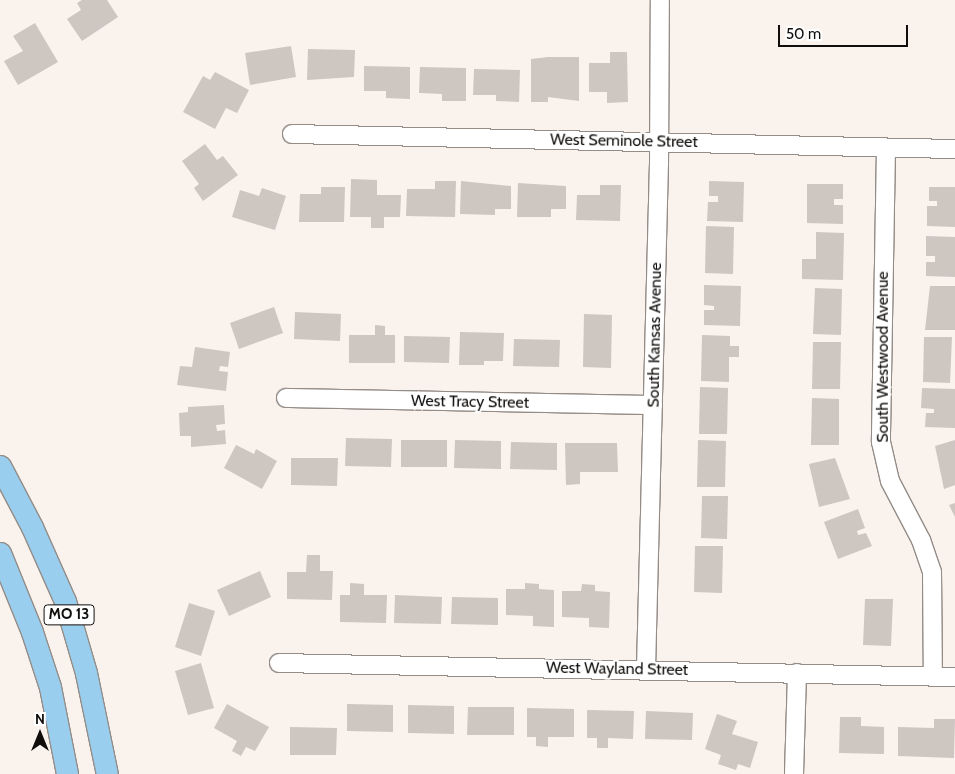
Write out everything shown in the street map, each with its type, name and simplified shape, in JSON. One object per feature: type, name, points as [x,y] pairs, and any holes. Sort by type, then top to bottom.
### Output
[{"type":"main road","name":"MO 13","points":[[0,466],[32,527],[64,602],[86,673],[107,774]]},
{"type":"main road","name":"MO 13","points":[[0,553],[32,632],[50,687],[67,774]]},
{"type":"street","name":"South Kansas Avenue","points":[[646,669],[654,405],[660,0]]},
{"type":"street","name":"West Seminole Street","points":[[292,134],[955,149]]},
{"type":"street","name":"South Westwood Avenue","points":[[886,148],[881,442],[890,480],[926,550],[932,572],[933,677]]},
{"type":"street","name":"West Tracy Street","points":[[286,398],[654,405]]},
{"type":"street","name":"West Wayland Street","points":[[279,663],[797,672],[955,677]]},
{"type":"street","points":[[794,774],[797,672]]},
{"type":"building","points":[[82,0],[107,0],[118,17],[82,41],[67,19],[81,10],[77,3]]},
{"type":"building","points":[[35,23],[58,62],[18,85],[4,61],[23,51],[13,36]]},
{"type":"building","points":[[291,46],[296,77],[250,85],[245,53]]},
{"type":"building","points":[[308,49],[355,50],[354,77],[307,80]]},
{"type":"building","points":[[610,52],[627,52],[628,102],[607,103],[607,92],[589,92],[589,63],[610,63]]},
{"type":"building","points":[[579,57],[579,101],[548,97],[548,102],[531,102],[531,59]]},
{"type":"building","points":[[364,66],[410,67],[410,99],[386,98],[386,91],[364,91]]},
{"type":"building","points":[[420,67],[466,68],[466,101],[442,101],[442,94],[419,93]]},
{"type":"building","points":[[474,69],[520,70],[519,102],[496,101],[496,95],[473,95]]},
{"type":"building","points":[[215,72],[249,90],[237,113],[226,108],[215,129],[183,112],[203,76],[210,80]]},
{"type":"building","points":[[205,144],[217,160],[223,156],[238,175],[203,201],[194,188],[199,184],[182,161]]},
{"type":"building","points":[[351,179],[377,180],[377,195],[401,195],[400,217],[384,217],[384,228],[371,228],[371,217],[350,217]]},
{"type":"building","points":[[435,181],[456,181],[455,217],[406,216],[407,189],[435,189]]},
{"type":"building","points":[[461,181],[511,186],[511,209],[495,209],[495,215],[460,214]]},
{"type":"building","points":[[709,181],[744,182],[743,222],[707,221],[708,202],[718,202],[718,196],[709,196]]},
{"type":"building","points":[[518,183],[566,186],[566,209],[551,209],[551,217],[517,217]]},
{"type":"building","points":[[807,184],[843,184],[843,199],[834,199],[834,205],[843,205],[843,224],[807,223]]},
{"type":"building","points":[[600,185],[621,185],[620,221],[576,220],[577,195],[600,195]]},
{"type":"building","points":[[321,187],[345,187],[344,222],[299,222],[300,194],[321,194]]},
{"type":"building","points":[[929,187],[955,187],[955,227],[927,226],[927,206],[937,206],[937,201],[929,201]]},
{"type":"building","points":[[262,188],[286,196],[275,230],[232,217],[240,190],[259,196]]},
{"type":"building","points":[[706,226],[734,227],[733,274],[705,273]]},
{"type":"building","points":[[816,232],[844,233],[843,280],[802,279],[802,259],[816,259]]},
{"type":"building","points":[[926,236],[955,237],[955,277],[926,276],[926,262],[935,262],[935,256],[926,256]]},
{"type":"building","points":[[704,285],[741,286],[740,326],[704,325],[704,310],[714,310],[714,306],[704,305]]},
{"type":"building","points":[[930,286],[955,286],[955,330],[925,330]]},
{"type":"building","points":[[815,288],[842,289],[841,335],[813,334]]},
{"type":"building","points":[[274,307],[283,333],[239,349],[230,323]]},
{"type":"building","points":[[295,312],[341,314],[340,341],[294,339]]},
{"type":"building","points":[[584,314],[612,315],[611,368],[583,367]]},
{"type":"building","points":[[375,325],[385,326],[385,335],[395,335],[395,363],[349,363],[349,335],[375,335]]},
{"type":"building","points":[[460,332],[504,333],[503,361],[484,361],[484,365],[459,365]]},
{"type":"building","points":[[702,335],[730,336],[730,346],[739,346],[739,357],[729,357],[729,382],[701,381]]},
{"type":"building","points":[[404,336],[450,337],[449,363],[404,362]]},
{"type":"building","points":[[924,337],[952,337],[950,383],[923,382]]},
{"type":"building","points":[[514,339],[560,340],[559,367],[513,366]]},
{"type":"building","points":[[813,342],[841,342],[840,389],[812,389]]},
{"type":"building","points":[[195,347],[230,352],[228,367],[220,366],[219,371],[228,372],[226,391],[177,385],[180,366],[192,367]]},
{"type":"building","points":[[700,387],[728,388],[727,434],[699,434]]},
{"type":"building","points":[[922,388],[955,389],[955,428],[925,427],[926,413],[934,413],[934,409],[921,408]]},
{"type":"building","points":[[812,398],[839,399],[839,445],[811,445]]},
{"type":"building","points":[[224,405],[225,424],[216,425],[217,431],[225,430],[226,444],[191,447],[191,436],[180,436],[179,413],[188,412],[188,407]]},
{"type":"building","points":[[346,438],[392,439],[391,467],[345,466]]},
{"type":"building","points":[[401,440],[447,440],[447,467],[401,467]]},
{"type":"building","points":[[455,440],[501,441],[501,469],[454,468]]},
{"type":"building","points":[[698,440],[726,441],[725,487],[697,487]]},
{"type":"building","points":[[955,440],[955,485],[944,489],[935,446]]},
{"type":"building","points":[[511,442],[557,443],[557,470],[510,469]]},
{"type":"building","points":[[565,443],[617,443],[618,472],[580,472],[580,484],[566,485]]},
{"type":"building","points":[[236,445],[254,454],[256,449],[277,461],[262,489],[224,468]]},
{"type":"building","points":[[291,458],[338,458],[337,486],[291,485]]},
{"type":"building","points":[[835,458],[850,499],[819,507],[809,464]]},
{"type":"building","points":[[702,496],[728,496],[727,539],[701,538]]},
{"type":"building","points":[[955,503],[955,517],[949,505]]},
{"type":"building","points":[[858,509],[865,528],[857,531],[858,535],[866,533],[872,546],[838,559],[824,522]]},
{"type":"building","points":[[695,546],[723,546],[722,593],[694,592]]},
{"type":"building","points":[[307,555],[320,555],[320,571],[333,571],[332,600],[287,599],[287,572],[306,572]]},
{"type":"building","points":[[260,571],[271,597],[229,616],[217,590]]},
{"type":"building","points":[[350,583],[364,584],[364,595],[387,595],[386,623],[340,622],[340,595],[350,595]]},
{"type":"building","points":[[525,583],[539,584],[539,589],[554,590],[554,627],[533,626],[533,616],[506,615],[506,589],[525,589]]},
{"type":"building","points":[[582,584],[595,585],[595,591],[610,592],[609,628],[589,627],[589,618],[562,617],[562,591],[581,591]]},
{"type":"building","points":[[395,595],[442,597],[441,624],[394,623]]},
{"type":"building","points":[[452,597],[498,598],[498,625],[451,624]]},
{"type":"building","points":[[865,599],[893,599],[891,646],[863,645]]},
{"type":"building","points":[[189,603],[215,611],[201,656],[175,647]]},
{"type":"building","points":[[201,663],[214,708],[188,715],[175,671]]},
{"type":"building","points":[[227,704],[269,727],[255,751],[246,747],[241,756],[232,751],[237,741],[214,728]]},
{"type":"building","points":[[347,704],[393,705],[393,732],[347,731]]},
{"type":"building","points":[[408,705],[454,706],[454,734],[408,733]]},
{"type":"building","points":[[468,707],[514,707],[514,735],[467,735]]},
{"type":"building","points":[[527,708],[574,709],[574,737],[548,737],[548,747],[536,746],[536,737],[527,737]]},
{"type":"building","points":[[587,710],[634,711],[633,739],[608,738],[608,748],[597,748],[597,738],[587,738]]},
{"type":"building","points":[[646,711],[693,713],[692,740],[645,739]]},
{"type":"building","points":[[717,714],[737,721],[732,734],[758,742],[750,768],[738,764],[736,770],[718,764],[721,755],[705,749]]},
{"type":"building","points":[[840,717],[861,717],[861,726],[884,727],[884,754],[839,753]]},
{"type":"building","points":[[934,719],[955,719],[954,758],[898,756],[898,727],[934,728]]},
{"type":"building","points":[[290,727],[337,728],[336,755],[290,755]]}]
